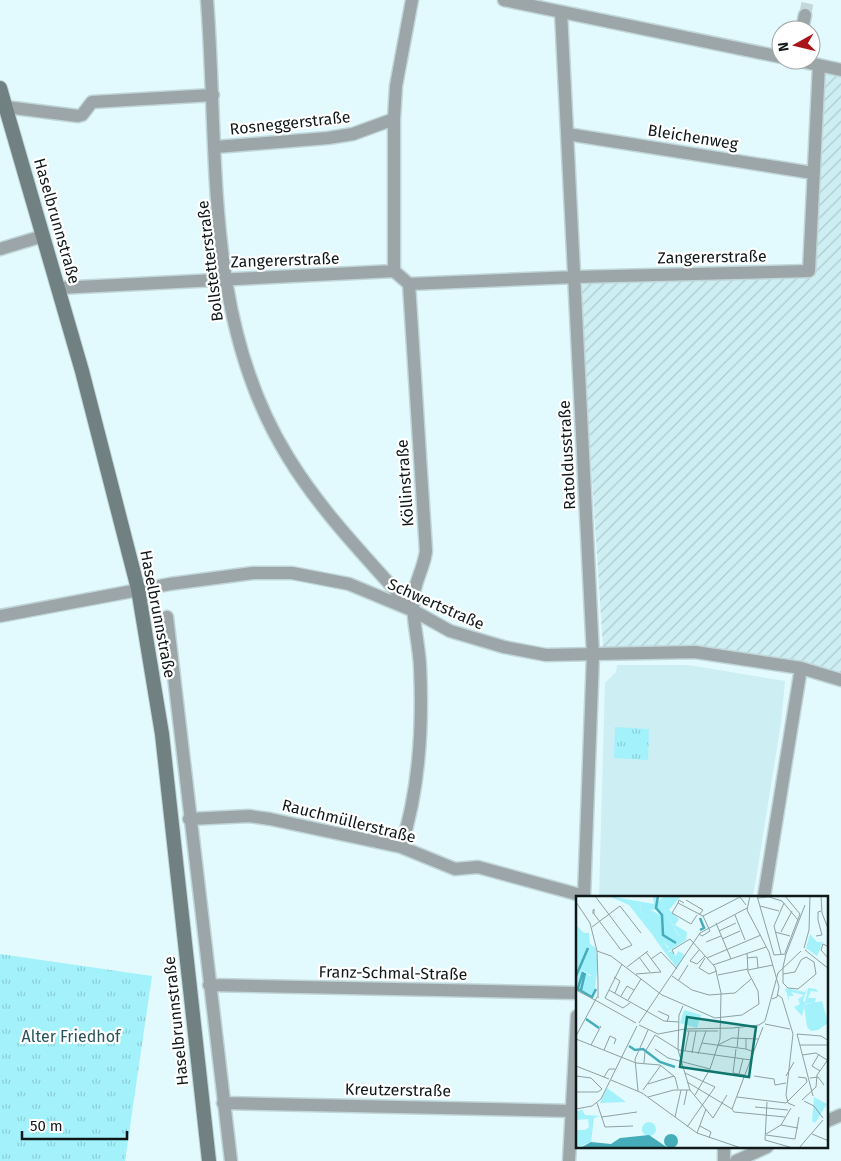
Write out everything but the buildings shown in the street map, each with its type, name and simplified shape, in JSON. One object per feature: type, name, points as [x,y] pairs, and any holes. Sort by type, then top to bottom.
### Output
[{"type":"main road","name":"Haselbrunnstraße","points":[[0,88],[85,380],[138,589],[162,734],[209,1161]]},
{"type":"street","name":"Bollstetterstraße","points":[[207,0],[216,147],[218,218],[232,318],[246,371],[286,455],[328,514],[414,611]]},
{"type":"street","points":[[409,284],[394,271],[394,119],[396,86],[412,0]]},
{"type":"street","points":[[504,0],[771,55]]},
{"type":"street","name":"Ratoldusstraße","points":[[561,12],[593,655],[584,896]]},
{"type":"street","points":[[804,20],[805,15]]},
{"type":"street","points":[[821,65],[841,70]]},
{"type":"street","name":"Zangererstraße","points":[[409,284],[575,277],[810,271],[819,70]]},
{"type":"street","points":[[6,106],[78,116],[82,115],[92,102],[213,95]]},
{"type":"street","name":"Rosneggerstraße","points":[[216,147],[328,138],[353,134],[394,119]]},
{"type":"street","name":"Bleichenweg","points":[[567,134],[814,173]]},
{"type":"street","points":[[0,249],[43,236]]},
{"type":"street","name":"Zangererstraße","points":[[58,288],[225,278],[394,271]]},
{"type":"street","name":"Köllinstraße","points":[[400,847],[414,795],[420,757],[420,666],[414,611],[414,589],[422,572],[426,551],[409,284]]},
{"type":"street","name":"Schwertstraße","points":[[0,616],[138,589],[252,573],[292,572],[349,584],[414,611],[450,631],[504,647],[546,655],[695,652],[801,668],[841,680]]},
{"type":"street","name":"Haselbrunnstraße","points":[[167,617],[208,985],[230,1161]]},
{"type":"street","points":[[764,896],[801,668]]},
{"type":"street","name":"Rauchmüllerstraße","points":[[189,819],[249,816],[263,818],[400,847],[455,869],[478,867],[580,896]]},
{"type":"street","name":"Franz-Schmal-Straße","points":[[208,985],[576,993]]},
{"type":"street","points":[[569,1161],[576,1035]]},
{"type":"street","name":"Kreutzerstraße","points":[[223,1103],[572,1110]]},
{"type":"street","points":[[828,1121],[841,1115]]},
{"type":"street","points":[[724,1148],[724,1161]]},
{"type":"street","points":[[736,1161],[765,1148]]},
{"type":"shaded area","points":[[826,72],[841,76],[841,674],[694,648],[603,647],[579,279],[813,274]]},
{"type":"shaded area","points":[[617,665],[688,665],[785,681],[781,723],[753,896],[599,896],[605,683],[616,672]]},
{"type":"green space","points":[[615,727],[649,729],[648,760],[614,758]]},
{"type":"green space","name":"Alter Friedhof","points":[[0,954],[152,976],[125,1161],[0,1161]]},
{"type":"tunnel","points":[[805,15],[808,0]]}]
